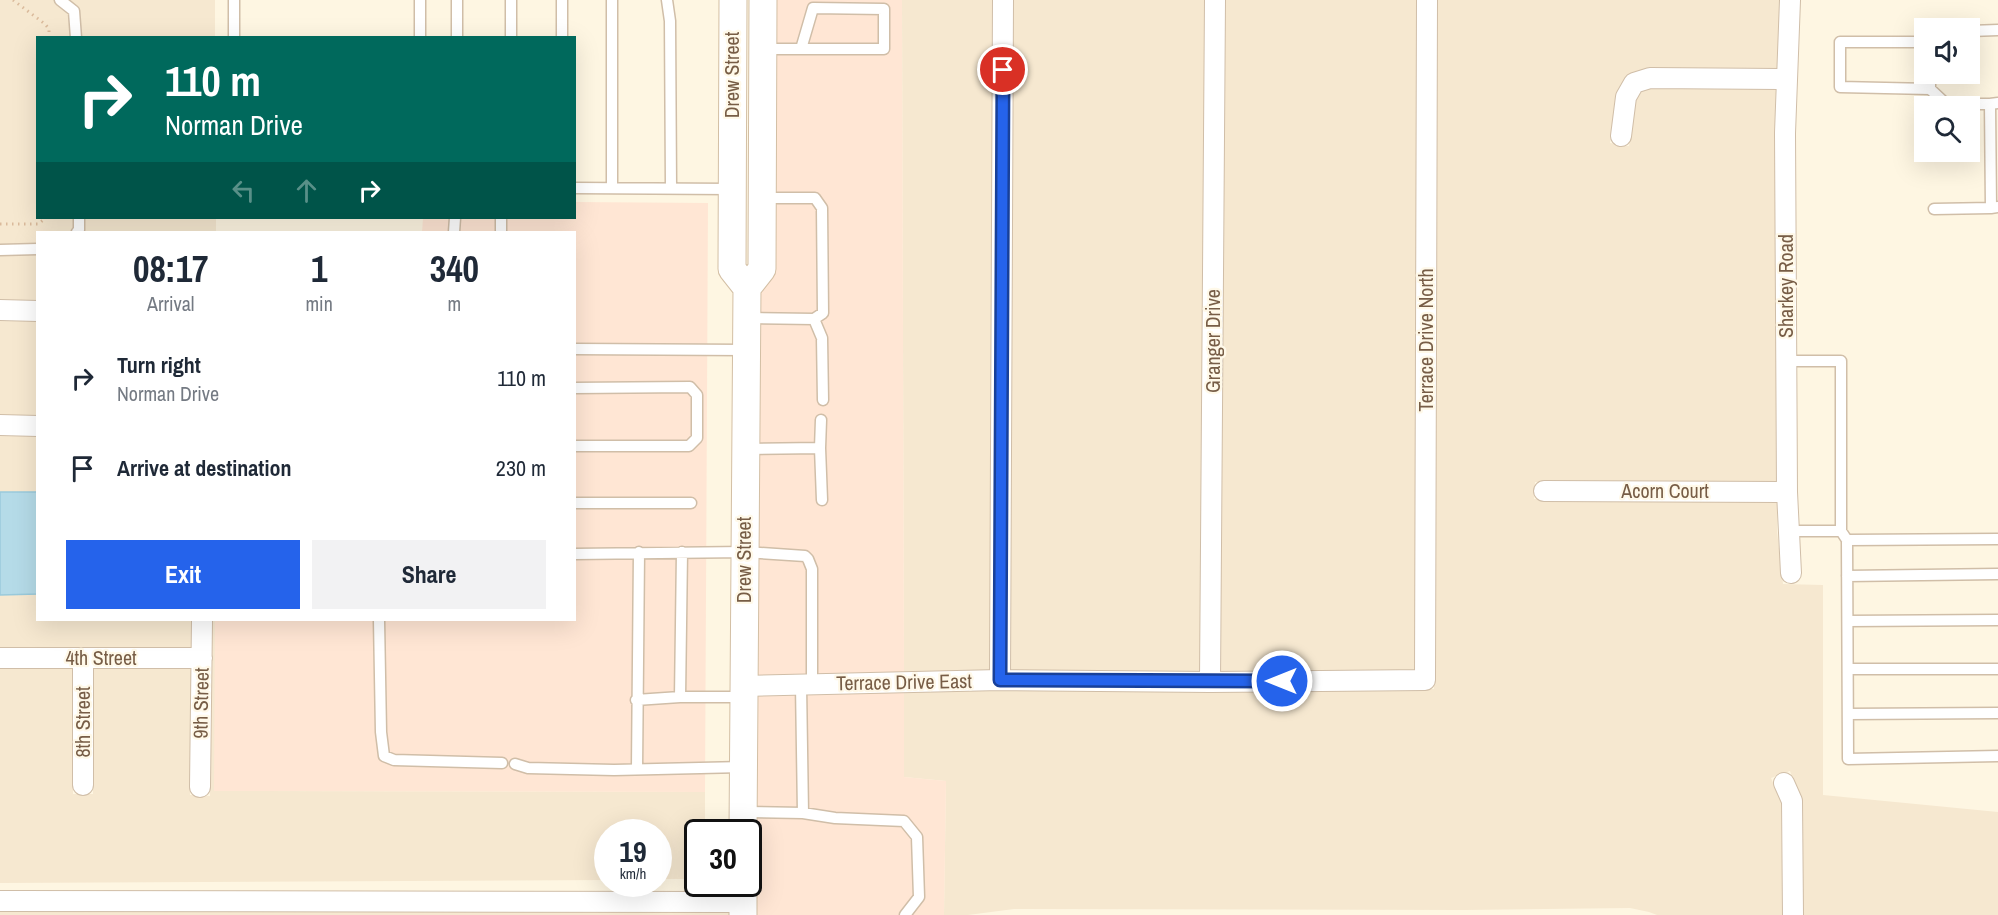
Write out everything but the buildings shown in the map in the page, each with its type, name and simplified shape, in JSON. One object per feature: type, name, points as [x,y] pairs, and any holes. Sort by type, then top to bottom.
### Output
[{"type":"main road","name":"Drew Street","points":[[733,0],[732,269],[747,288],[743,819]]},
{"type":"main road","name":"Drew Street","points":[[747,288],[762,269],[763,0]]},
{"type":"street","points":[[1000,680],[1003,0]]},
{"type":"street","name":"Granger Drive","points":[[1210,682],[1215,0]]},
{"type":"street","name":"Terrace Drive North","points":[[1425,680],[1427,0]]},
{"type":"street","name":"Sharkey Road","points":[[1790,0],[1785,133],[1787,492],[1791,573]]},
{"type":"street","points":[[1621,136],[1626,97],[1634,83],[1650,78],[1787,79]]},
{"type":"street","points":[[0,310],[36,311]]},
{"type":"street","points":[[0,425],[36,426]]},
{"type":"street","name":"Acorn Court","points":[[1544,490],[1787,492]]},
{"type":"street","name":"9th Street","points":[[200,787],[202,621]]},
{"type":"street","name":"4th Street","points":[[0,658],[202,658]]},
{"type":"street","name":"8th Street","points":[[83,658],[83,785]]},
{"type":"street","name":"Terrace Drive East","points":[[744,691],[807,684],[1000,680],[1210,682],[1425,680]]},
{"type":"street","points":[[1784,783],[1791,801],[1793,915]]},
{"type":"street","points":[[0,901],[743,900]]},
{"type":"lane","points":[[60,0],[74,11],[76,36]]},
{"type":"lane","points":[[234,0],[234,36]]},
{"type":"lane","points":[[420,0],[420,36]]},
{"type":"lane","points":[[457,0],[457,36]]},
{"type":"lane","points":[[511,0],[511,36]]},
{"type":"lane","points":[[562,0],[562,36]]},
{"type":"lane","points":[[612,0],[612,188]]},
{"type":"lane","points":[[667,0],[670,21],[671,188]]},
{"type":"lane","points":[[763,49],[801,49],[884,49],[884,9],[813,8],[801,49]]},
{"type":"lane","points":[[1980,31],[1998,30]]},
{"type":"lane","points":[[1914,42],[1840,42],[1840,87],[1930,89],[1946,104],[1994,104],[1995,208],[1934,209]]},
{"type":"lane","points":[[1930,84],[1930,89]]},
{"type":"lane","points":[[576,188],[732,189]]},
{"type":"lane","points":[[747,318],[814,319],[823,313],[822,208],[815,198],[762,198]]},
{"type":"lane","points":[[0,250],[36,249]]},
{"type":"lane","points":[[814,319],[822,338],[823,400]]},
{"type":"lane","points":[[576,349],[747,350]]},
{"type":"lane","points":[[1786,361],[1841,361],[1841,531],[1847,540],[1848,759],[1998,756]]},
{"type":"lane","points":[[576,388],[690,387],[697,395],[697,438],[689,446],[576,446]]},
{"type":"lane","points":[[821,420],[822,500]]},
{"type":"lane","points":[[745,449],[820,448]]},
{"type":"lane","points":[[576,503],[691,503]]},
{"type":"lane","points":[[1788,531],[1841,531]]},
{"type":"lane","points":[[1847,540],[1998,539]]},
{"type":"lane","points":[[637,769],[639,552]]},
{"type":"lane","points":[[680,697],[682,552]]},
{"type":"lane","points":[[576,554],[744,552],[800,554],[808,559],[812,569],[803,813]]},
{"type":"lane","points":[[1847,576],[1998,574]]},
{"type":"lane","points":[[1848,621],[1998,620]]},
{"type":"lane","points":[[379,621],[381,732],[384,756],[394,760],[502,763]]},
{"type":"lane","points":[[1848,669],[1998,669]]},
{"type":"lane","points":[[636,700],[744,691]]},
{"type":"lane","points":[[1848,714],[1998,713]]},
{"type":"lane","points":[[515,764],[528,768],[637,769],[744,766]]},
{"type":"lane","points":[[762,819],[803,813],[835,818],[904,821],[917,837],[919,897],[904,915]]},
{"type":"path","points":[[13,0],[45,24],[49,29],[49,36]]},
{"type":"path","points":[[0,224],[38,224],[44,219]]},
{"type":"shaded area","points":[[0,0],[215,0],[215,36],[36,36],[36,219],[216,219],[216,231],[36,231],[36,302],[0,301]]},
{"type":"shaded area","points":[[773,0],[902,0],[904,673],[754,677],[757,293]]},
{"type":"shaded area","points":[[902,0],[993,0],[990,671],[904,673]]},
{"type":"shaded area","points":[[1013,0],[1205,0],[1200,673],[1010,671]]},
{"type":"shaded area","points":[[1225,0],[1417,0],[1415,672],[1220,673]]},
{"type":"shaded area","points":[[1437,0],[1780,0],[1777,70],[1625,79],[1616,96],[1610,143],[1629,146],[1636,99],[1641,90],[1652,87],[1776,88],[1777,483],[1535,482],[1534,499],[1777,501],[1777,531],[1783,584],[1823,585],[1823,795],[1998,812],[1998,915],[1803,915],[1802,801],[1790,771],[1771,778],[1781,802],[1783,915],[1657,915],[1630,908],[1014,909],[968,915],[944,915],[946,781],[904,777],[904,691],[1434,689]]},
{"type":"shaded area","points":[[576,202],[708,203],[705,792],[214,791],[215,621],[576,621],[576,231],[422,231],[423,219],[576,219]]},
{"type":"shaded area","points":[[0,319],[36,320],[36,417],[0,416]]},
{"type":"shaded area","points":[[0,434],[36,435],[36,492],[0,492]]},
{"type":"shaded area","points":[[36,594],[36,621],[192,621],[192,650],[0,649],[0,595]]},
{"type":"shaded area","points":[[210,621],[215,621],[215,791],[705,792],[705,819],[684,819],[684,879],[672,879],[672,819],[594,819],[594,880],[0,883],[0,667],[73,667],[73,794],[93,794],[93,667],[192,667],[190,795],[210,796]]},
{"type":"shaded area","points":[[904,691],[904,777],[946,781],[944,915],[753,915],[753,897],[762,897],[762,819],[753,819],[754,695]]},
{"type":"shaded area","points":[[0,910],[733,911],[733,915],[0,915]]},
{"type":"water","points":[[0,492],[36,492],[36,594],[0,595]]},
{"type":"route","points":[[1003,70],[1000,680],[1282,681]]}]
